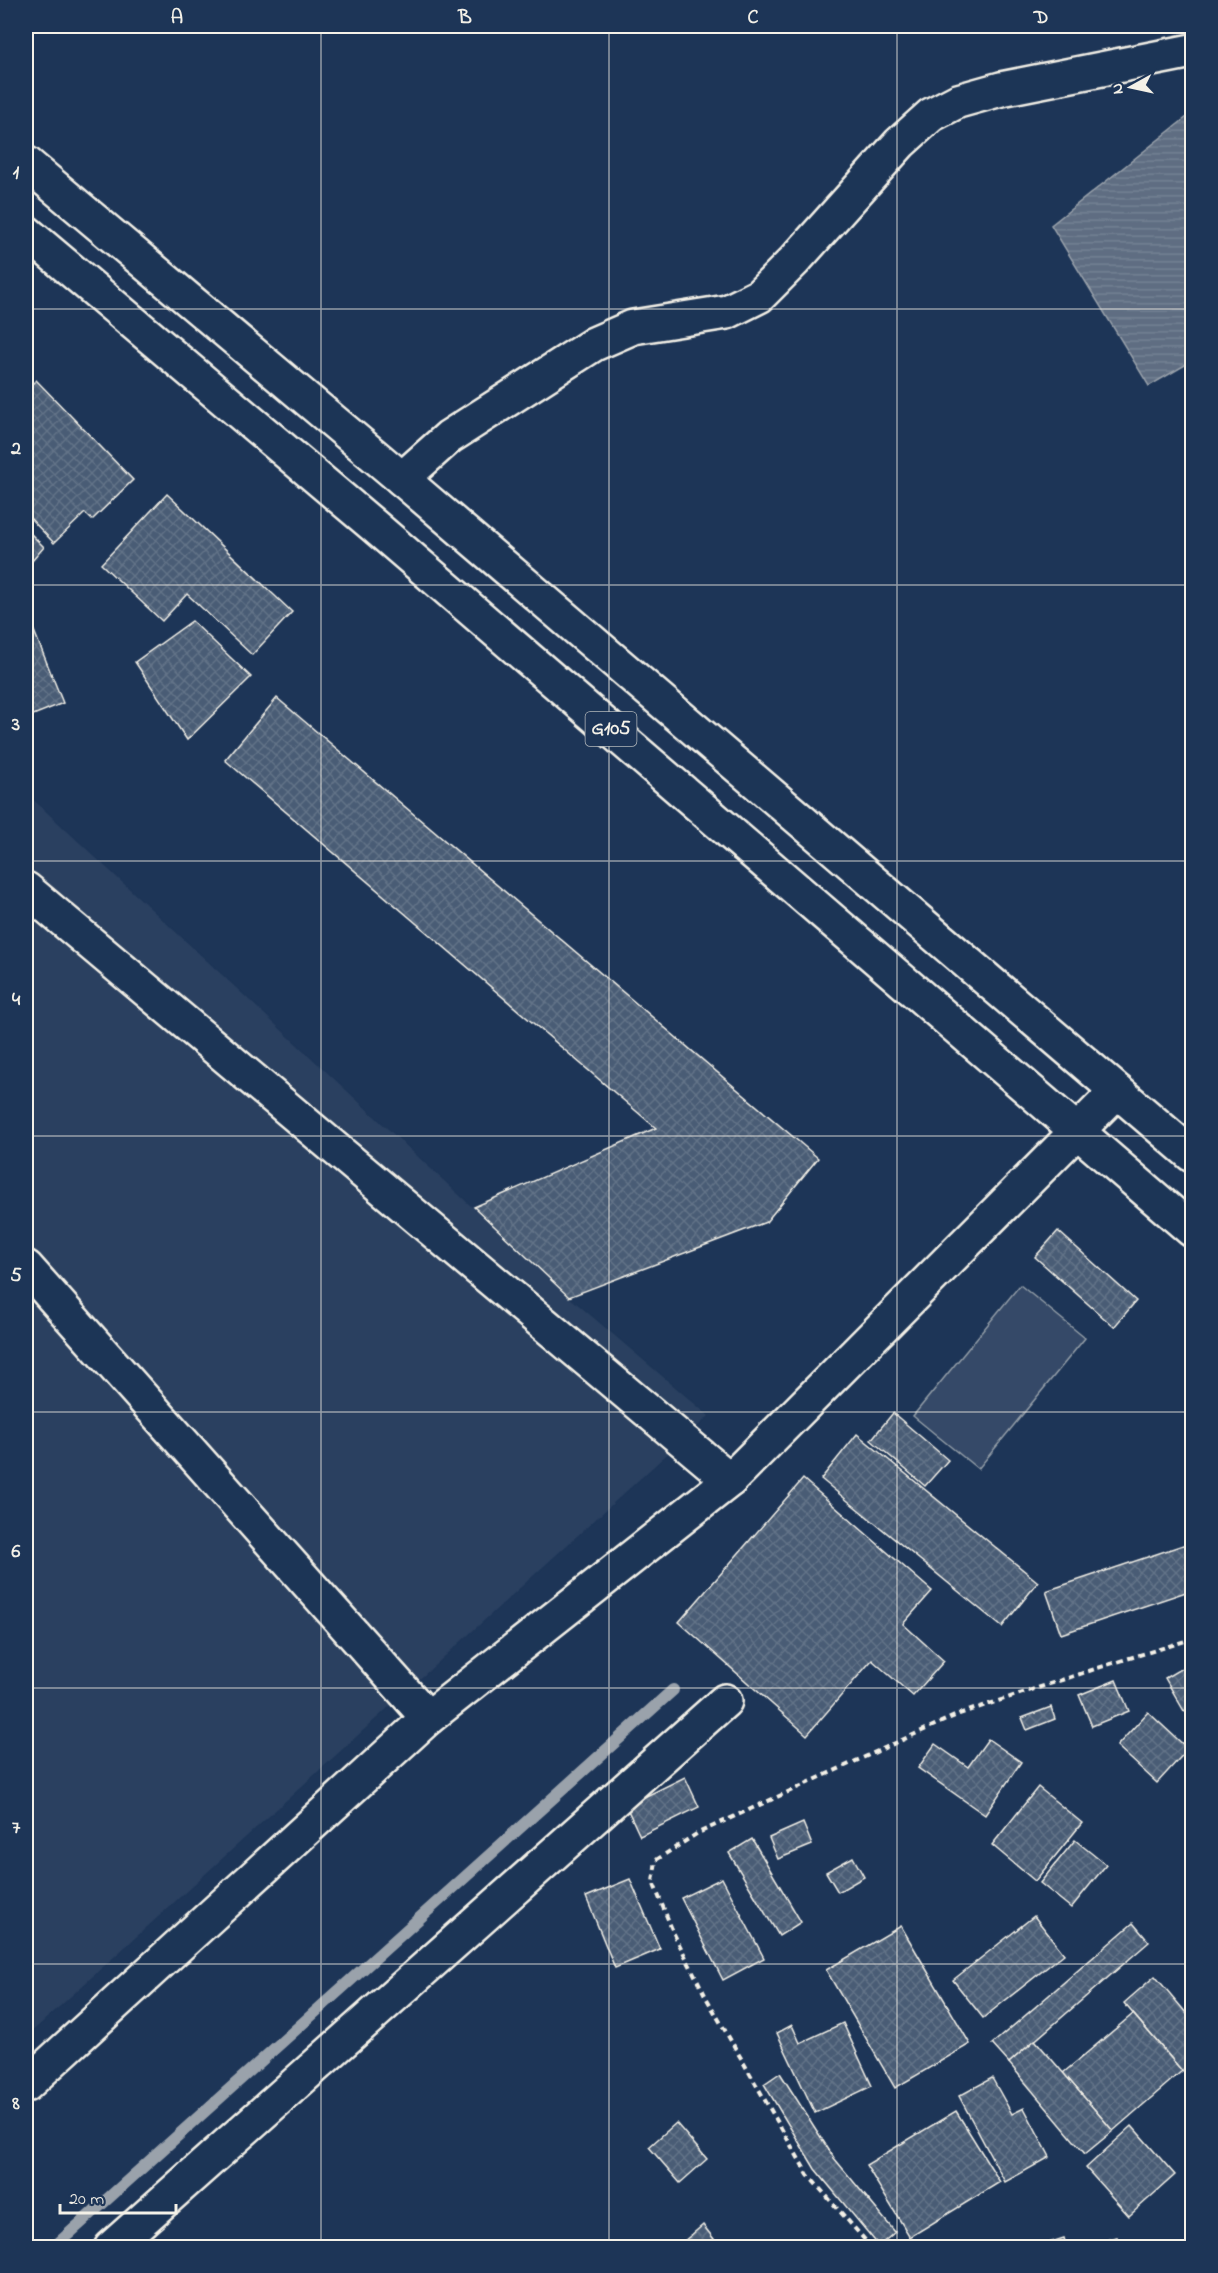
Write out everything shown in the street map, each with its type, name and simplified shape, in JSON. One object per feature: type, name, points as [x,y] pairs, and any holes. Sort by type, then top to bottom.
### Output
[{"type":"main road","points":[[402,479],[449,438],[594,344],[633,327],[727,312],[759,296],[795,260],[900,143],[931,116],[958,101],[1001,89],[1192,51]]},
{"type":"main road","name":"G105","points":[[26,163],[402,479],[1192,1155]]},
{"type":"main road","name":"G105","points":[[26,232],[382,533],[1192,1230]]},
{"type":"main road","points":[[26,889],[730,1480]]},
{"type":"main road","points":[[26,2085],[428,1718],[730,1480],[1117,1091]]},
{"type":"main road","points":[[26,1267],[428,1718]]},
{"type":"main road","points":[[111,2247],[725,1701]]},
{"type":"path","points":[[872,2247],[808,2175],[713,2009],[673,1932],[653,1882],[656,1860],[698,1833],[959,1714],[1192,1639]]},
{"type":"shaded area","points":[[1192,113],[1192,361],[1149,386],[1051,225]]},
{"type":"shaded area","points":[[26,793],[569,1297],[709,1416],[26,2037]]},
{"type":"shaded area","points":[[1020,1285],[1085,1338],[978,1469],[913,1416]]},
{"type":"building","points":[[36,380],[133,480],[92,520],[85,513],[54,543],[26,514],[26,390]]},
{"type":"building","points":[[167,494],[292,612],[252,655],[187,594],[162,621],[101,564]]},
{"type":"building","points":[[26,529],[44,547],[26,568]]},
{"type":"building","points":[[26,611],[63,703],[26,718]]},
{"type":"building","points":[[192,621],[251,677],[187,740],[135,662]]},
{"type":"building","points":[[277,698],[818,1158],[766,1222],[569,1297],[474,1207],[656,1128],[225,760]]},
{"type":"building","points":[[1058,1231],[1136,1301],[1114,1327],[1035,1257]]},
{"type":"building","points":[[893,1413],[948,1460],[925,1486],[871,1440]]},
{"type":"building","points":[[857,1434],[1038,1582],[1002,1627],[821,1479]]},
{"type":"building","points":[[803,1479],[932,1591],[903,1624],[944,1661],[913,1696],[872,1660],[807,1735],[679,1622]]},
{"type":"building","points":[[1192,1542],[1192,1590],[1061,1634],[1046,1591]]},
{"type":"building","points":[[1192,1662],[1192,1706],[1184,1711],[1165,1678]]},
{"type":"building","points":[[1116,1680],[1129,1711],[1092,1726],[1079,1695]]},
{"type":"building","points":[[1051,1707],[1055,1719],[1027,1730],[1022,1718]]},
{"type":"building","points":[[1148,1712],[1188,1749],[1157,1783],[1117,1746]]},
{"type":"building","points":[[988,1739],[1021,1762],[985,1815],[918,1768],[935,1744],[968,1767]]},
{"type":"building","points":[[685,1777],[699,1807],[640,1836],[626,1806]]},
{"type":"building","points":[[1038,1787],[1082,1823],[1035,1881],[992,1845]]},
{"type":"building","points":[[803,1823],[812,1845],[778,1859],[769,1838]]},
{"type":"building","points":[[752,1839],[801,1922],[779,1936],[729,1853]]},
{"type":"building","points":[[1075,1840],[1106,1865],[1071,1908],[1040,1883]]},
{"type":"building","points":[[853,1857],[864,1877],[838,1892],[826,1872]]},
{"type":"building","points":[[722,1878],[764,1958],[723,1980],[681,1898]]},
{"type":"building","points":[[630,1879],[660,1949],[615,1968],[586,1897]]},
{"type":"building","points":[[1034,1916],[1064,1954],[983,2018],[953,1980]]},
{"type":"building","points":[[1133,1923],[1149,1942],[1009,2063],[992,2044]]},
{"type":"building","points":[[901,1926],[970,2044],[895,2088],[826,1970]]},
{"type":"building","points":[[1155,1976],[1192,2020],[1192,2062],[1182,2071],[1124,2003]]},
{"type":"building","points":[[1133,2014],[1182,2071],[1113,2131],[1063,2073]]},
{"type":"building","points":[[843,2023],[872,2086],[815,2113],[777,2033],[792,2025],[800,2043]]},
{"type":"building","points":[[1035,2040],[1113,2131],[1085,2154],[1009,2063]]},
{"type":"building","points":[[780,2073],[834,2158],[895,2232],[879,2246],[815,2169],[764,2084]]},
{"type":"building","points":[[992,2078],[1012,2114],[1024,2108],[1050,2157],[1005,2182],[959,2096]]},
{"type":"building","points":[[956,2111],[1000,2182],[910,2237],[866,2165]]},
{"type":"building","points":[[676,2123],[707,2159],[680,2183],[649,2147]]},
{"type":"building","points":[[1132,2126],[1175,2175],[1129,2216],[1086,2168]]},
{"type":"building","points":[[703,2225],[721,2248],[676,2248]]},
{"type":"building","points":[[1117,2237],[1119,2248],[1078,2248]]},
{"type":"building","points":[[1064,2238],[1067,2248],[1036,2248],[1036,2247]]},
{"type":"waterway","points":[[53,2248],[673,1690]]}]
